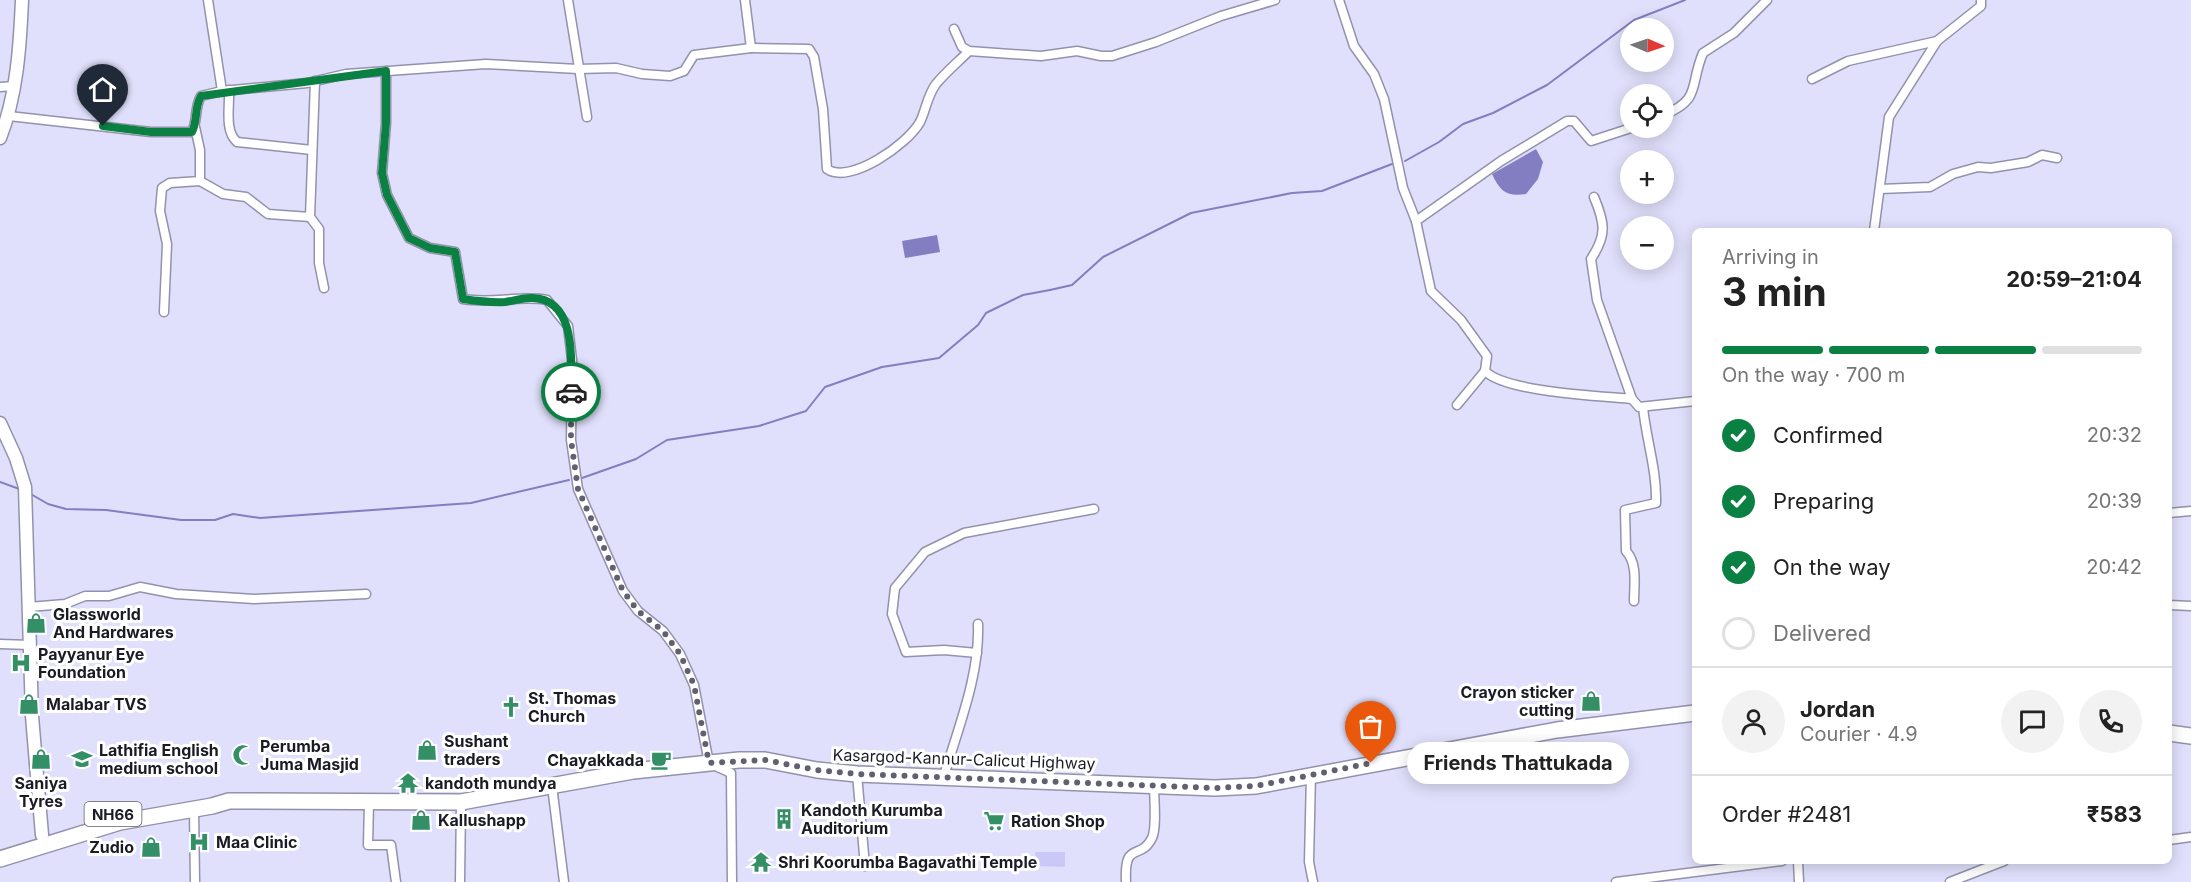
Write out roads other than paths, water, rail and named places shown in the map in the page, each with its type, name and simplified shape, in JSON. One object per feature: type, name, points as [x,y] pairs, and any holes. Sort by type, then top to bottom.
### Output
[{"type":"highway","name":"Kasargod-Kannur-Calicut Highway","points":[[0,850],[42,835],[119,813],[209,797],[229,801],[461,802],[633,771],[765,760],[817,770],[857,774],[1215,788],[1256,786],[1557,730],[1692,713]]},
{"type":"highway","points":[[2172,733],[2191,736]]},
{"type":"highway","name":"Kasargod-Kannur-Calicut Highway","points":[[0,859],[120,822],[229,801]]},
{"type":"main road","points":[[0,138],[9,116],[14,86],[22,0]]},
{"type":"main road","points":[[0,423],[4,445],[25,491],[32,716],[42,835]]},
{"type":"street","points":[[208,0],[225,91],[231,138],[237,142],[312,150]]},
{"type":"street","points":[[568,0],[587,117]]},
{"type":"street","points":[[745,0],[752,48]]},
{"type":"street","points":[[954,29],[962,47],[969,51],[1050,56],[1077,51],[1101,57],[1112,56],[1156,42],[1221,16],[1275,0]]},
{"type":"street","points":[[1339,0],[1354,46],[1374,74],[1384,99],[1403,188],[1416,221],[1431,291],[1461,320],[1487,356],[1485,371],[1457,405]]},
{"type":"street","points":[[1674,111],[1680,109],[1692,95],[1703,53],[1734,33],[1767,0]]},
{"type":"street","points":[[1874,228],[1889,117],[1937,41],[1981,6],[1981,0]]},
{"type":"street","points":[[1812,79],[1848,61],[1937,41]]},
{"type":"street","points":[[200,181],[200,150],[195,127],[196,105],[201,96],[225,91],[315,81],[346,74],[486,64],[578,69],[616,68],[642,75],[670,76],[684,71],[694,55],[752,48],[809,49],[814,57],[823,110],[827,169],[833,173],[847,174],[887,154],[908,138],[920,122],[925,103],[936,85],[969,51]]},
{"type":"street","points":[[386,71],[386,123],[382,173],[387,195],[409,238],[430,248],[455,252],[463,299],[491,302],[532,298],[547,300],[568,326],[572,360],[571,440],[578,489],[623,591],[638,611],[663,631],[680,654],[694,685],[709,763],[730,773],[732,882]]},
{"type":"street","points":[[315,81],[310,217],[319,229],[319,263],[324,288]]},
{"type":"street","points":[[0,87],[14,86]]},
{"type":"street","points":[[9,116],[151,132],[192,132],[195,127]]},
{"type":"street","points":[[1416,221],[1501,161],[1567,121],[1574,121],[1591,141],[1620,132]]},
{"type":"street","points":[[1880,189],[1930,187],[1953,174],[1978,167],[1991,168],[2028,162],[2042,155],[2057,158]]},
{"type":"street","points":[[164,312],[167,244],[160,211],[164,184],[200,181],[223,194],[246,197],[268,214],[310,217]]},
{"type":"street","points":[[1594,197],[1602,215],[1602,242],[1591,259],[1597,300],[1632,399],[1642,407],[1655,477],[1656,503],[1625,510],[1626,551],[1631,557],[1634,570],[1634,602]]},
{"type":"street","points":[[1485,371],[1493,379],[1537,389],[1632,399]]},
{"type":"street","points":[[1642,407],[1692,401]]},
{"type":"street","points":[[977,652],[944,650],[906,652],[892,614],[895,588],[925,552],[964,533],[1094,509]]},
{"type":"street","points":[[2172,513],[2191,511]]},
{"type":"street","points":[[29,607],[65,604],[85,596],[109,596],[140,586],[176,594],[254,599],[366,594]]},
{"type":"street","points":[[2172,605],[2191,606]]},
{"type":"street","points":[[944,776],[977,652],[978,624]]},
{"type":"street","points":[[0,644],[30,645]]},
{"type":"street","points":[[857,774],[865,866]]},
{"type":"street","points":[[1311,774],[1309,862],[1313,882]]},
{"type":"street","points":[[1125,882],[1125,860],[1130,853],[1145,847],[1153,836],[1154,785]]},
{"type":"street","points":[[552,786],[564,882]]},
{"type":"street","points":[[369,802],[368,845],[392,845],[396,882]]},
{"type":"street","points":[[460,882],[461,802]]},
{"type":"street","points":[[194,808],[195,882]]},
{"type":"street","points":[[2172,840],[2191,837]]},
{"type":"street","points":[[1616,882],[1758,864]]},
{"type":"street","points":[[1798,864],[1799,882]]},
{"type":"street","points":[[1950,882],[1996,864]]},
{"type":"waterway","points":[[1405,161],[1439,142],[1463,124],[1493,113],[1547,85],[1634,20],[1685,0]]},
{"type":"waterway","points":[[1072,285],[1050,290],[1072,285],[1103,257],[1191,213],[1292,193],[1322,191],[1392,164]]},
{"type":"waterway","points":[[582,478],[636,459],[667,440],[759,426],[806,411],[825,387],[882,367],[939,358],[978,325],[986,313],[1023,295],[1050,290]]},
{"type":"waterway","points":[[29,493],[48,504],[66,509],[106,510],[181,520],[215,520],[233,514],[260,518],[471,503],[569,480]]},
{"type":"waterway","points":[[0,482],[22,490]]},
{"type":"place","name":"Glassworld And Hardwares","points":[[36,623]]},
{"type":"place","name":"Payyanur Eye Foundation","points":[[21,663]]},
{"type":"place","name":"Crayon sticker cutting","points":[[1591,701]]},
{"type":"place","name":"Malabar TVS","points":[[29,704]]},
{"type":"place","name":"St. Thomas Church","points":[[511,707]]},
{"type":"place","name":"Sushant traders","points":[[427,750]]},
{"type":"place","name":"Perumba Juma Masjid","points":[[243,755]]},
{"type":"place","name":"Saniya Tyres","points":[[41,759]]},
{"type":"place","name":"Lathifia English medium school","points":[[82,759]]},
{"type":"place","name":"Chayakkada","points":[[661,760]]},
{"type":"place","name":"Friends Thattukada","points":[[1371,763]]},
{"type":"place","name":"kandoth mundya","points":[[408,783]]},
{"type":"place","name":"Kandoth Kurumba Auditorium","points":[[784,819]]},
{"type":"place","name":"Kallushapp","points":[[421,820]]},
{"type":"place","name":"Ration Shop","points":[[994,821]]},
{"type":"place","name":"Maa Clinic","points":[[199,842]]},
{"type":"place","name":"Zudio","points":[[151,847]]},
{"type":"place","name":"Shri Koorumba Bagavathi Temple","points":[[761,862]]}]
